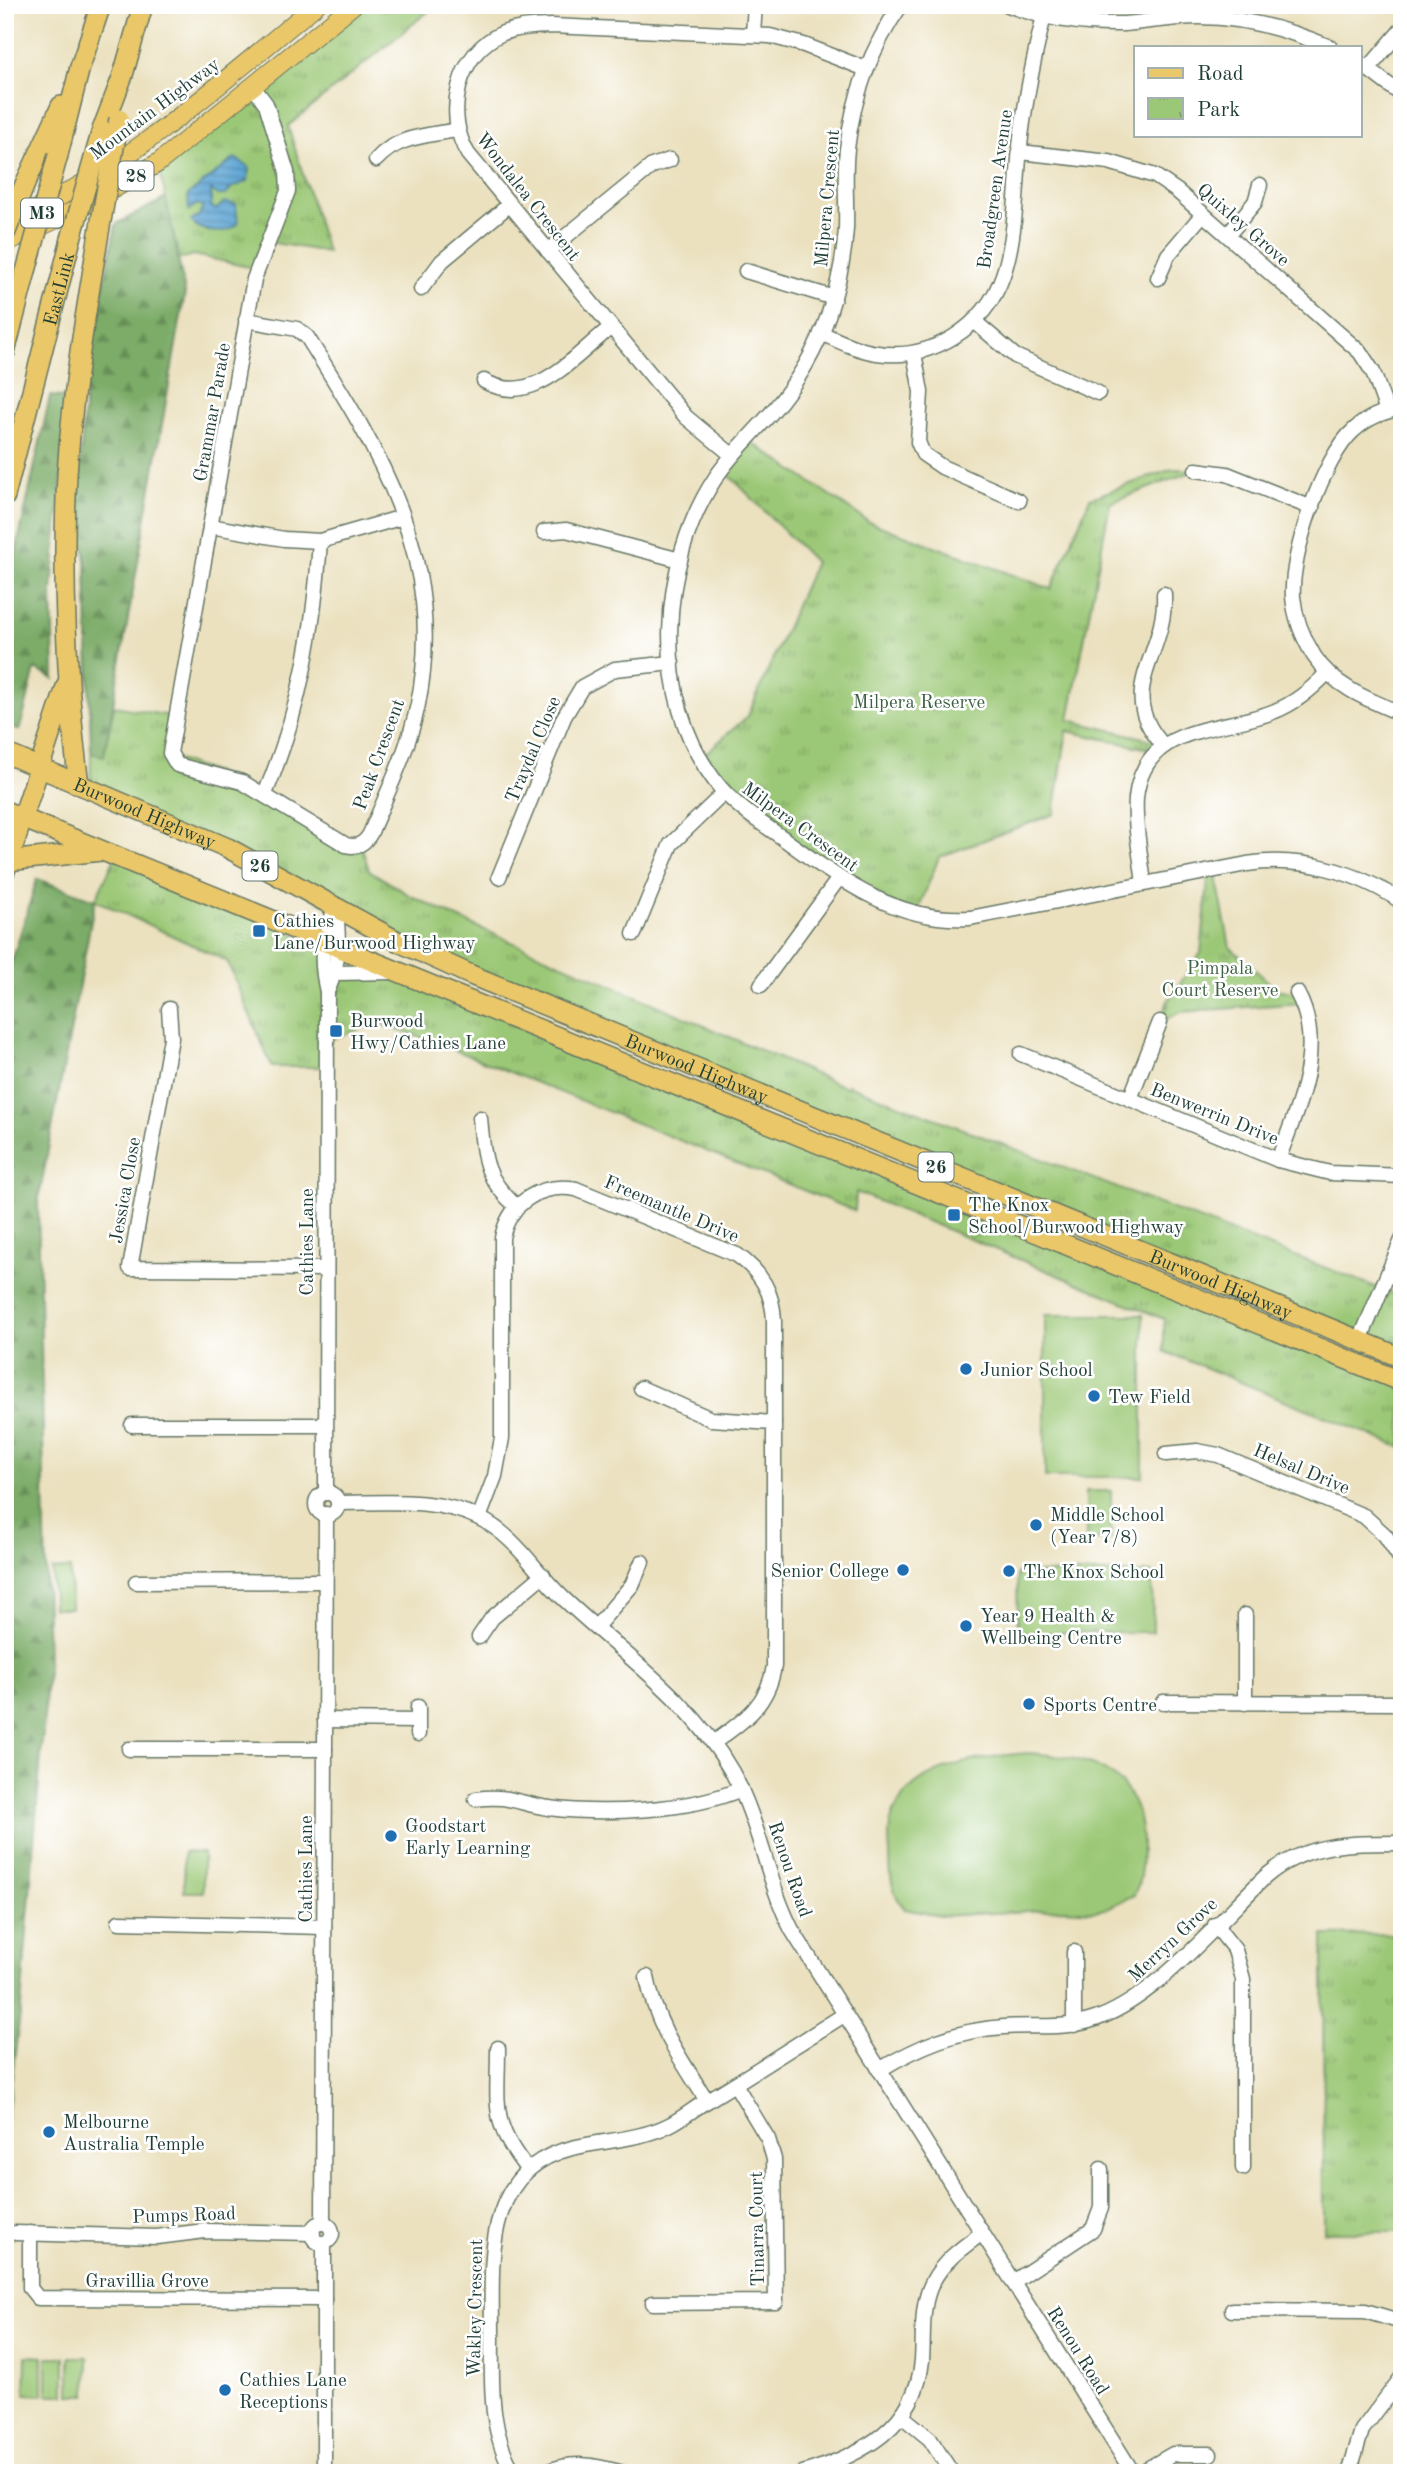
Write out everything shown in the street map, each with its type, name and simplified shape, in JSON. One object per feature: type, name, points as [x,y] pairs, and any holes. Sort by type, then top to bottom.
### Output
[{"type":"highway","name":"EastLink","points":[[5,352],[80,67],[101,5]]},
{"type":"highway","name":"EastLink","points":[[5,496],[71,239],[102,130],[123,75],[143,5]]},
{"type":"highway","points":[[5,234],[24,184],[80,67]]},
{"type":"highway","points":[[79,784],[69,680],[67,474],[77,366],[119,119],[123,75]]},
{"type":"highway","points":[[69,680],[38,766],[14,814],[7,866],[104,851]]},
{"type":"highway","name":"Burwood Highway","points":[[5,753],[228,848],[336,907],[471,975],[1402,1358]]},
{"type":"highway","name":"Burwood Highway","points":[[14,814],[1402,1382]]},
{"type":"highway","points":[[465,999],[471,975]]},
{"type":"main road","name":"Mountain Highway","points":[[5,224],[107,171],[247,64],[316,5]]},
{"type":"main road","name":"28","points":[[5,243],[80,208],[158,163],[254,88],[353,5]]},
{"type":"main road","points":[[247,64],[254,88]]},
{"type":"street","points":[[753,34],[755,5]]},
{"type":"street","name":"Milpera Crescent","points":[[901,5],[884,30],[866,69],[849,130],[845,245],[834,298],[821,333],[790,389],[732,455],[706,493],[680,560],[672,607],[672,663],[679,702],[705,767],[724,793],[839,878],[892,906],[953,919],[1255,863],[1293,862],[1345,875],[1402,902]]},
{"type":"street","points":[[1008,5],[1044,16],[1102,24],[1220,12],[1327,46]]},
{"type":"street","name":"Broadgreen Avenue","points":[[821,333],[864,350],[888,354],[914,353],[949,340],[974,321],[993,297],[1006,266],[1029,78],[1044,16]]},
{"type":"street","name":"Wondalea Crescent","points":[[732,455],[686,417],[468,154],[457,130],[456,102],[466,69],[489,41],[509,31],[552,26],[753,34],[804,45],[866,69]]},
{"type":"street","points":[[1402,29],[1364,66],[1402,95]]},
{"type":"street","name":"Grammar Parade","points":[[170,753],[254,279],[288,191],[287,172],[266,104],[254,88]]},
{"type":"street","points":[[376,160],[385,149],[402,140],[457,130]]},
{"type":"street","name":"Quixley Grove","points":[[1020,152],[1109,162],[1140,170],[1168,184],[1360,352],[1373,372],[1387,411]]},
{"type":"street","points":[[548,251],[652,166],[670,160]]},
{"type":"street","points":[[1228,236],[1255,202],[1260,185]]},
{"type":"street","points":[[421,289],[442,261],[509,205]]},
{"type":"street","points":[[1158,278],[1168,255],[1203,214]]},
{"type":"street","points":[[746,271],[834,298]]},
{"type":"street","name":"Peak Crescent","points":[[170,753],[174,762],[182,767],[237,780],[265,794],[346,845],[359,846],[369,834],[411,731],[422,678],[423,605],[414,554],[369,435],[307,337],[297,329],[246,320]]},
{"type":"street","points":[[974,321],[1015,356],[1098,393]]},
{"type":"street","points":[[484,381],[502,390],[531,387],[550,377],[610,328]]},
{"type":"street","points":[[914,353],[921,392],[918,442],[923,454],[942,467],[1019,501]]},
{"type":"street","points":[[1402,408],[1387,411],[1364,422],[1342,444],[1312,508],[1296,551],[1293,599],[1303,636],[1327,673],[1358,695],[1402,714]]},
{"type":"street","points":[[1196,470],[1227,474],[1312,508]]},
{"type":"street","points":[[210,526],[274,538],[320,541],[402,517]]},
{"type":"street","points":[[544,532],[566,530],[680,560]]},
{"type":"street","points":[[265,794],[287,741],[298,704],[320,541]]},
{"type":"street","points":[[1164,594],[1163,618],[1140,702],[1144,720],[1164,746]]},
{"type":"street","name":"Traydal Close","points":[[499,877],[564,717],[582,687],[602,673],[615,669],[672,663]]},
{"type":"street","points":[[1144,884],[1136,797],[1145,769],[1164,746],[1192,733],[1276,711],[1299,699],[1327,673]]},
{"type":"street","points":[[634,934],[671,844],[724,793]]},
{"type":"street","points":[[761,985],[839,878]]},
{"type":"street","name":"Cathies Lane","points":[[326,1493],[327,992],[322,971],[331,944],[336,907]]},
{"type":"street","name":"Cathies Lane","points":[[327,992],[336,972],[331,944]]},
{"type":"street","points":[[336,972],[400,971]]},
{"type":"street","points":[[1278,1160],[1307,1079],[1310,1060],[1305,1015],[1297,993]]},
{"type":"street","name":"Jessica Close","points":[[169,1009],[171,1038],[130,1268],[326,1269]]},
{"type":"street","points":[[1130,1098],[1160,1022]]},
{"type":"street","name":"Benwerrin Drive","points":[[1021,1054],[1278,1160],[1330,1173],[1402,1176]]},
{"type":"street","points":[[479,1518],[495,1476],[500,1448],[502,1238],[517,1207],[496,1186],[487,1171],[481,1118]]},
{"type":"street","name":"Freemantle Drive","points":[[517,1207],[542,1190],[576,1189],[747,1262],[766,1285],[774,1307],[773,1673],[765,1697],[752,1715],[713,1743]]},
{"type":"street","points":[[1360,1340],[1402,1240]]},
{"type":"street","points":[[641,1388],[711,1419],[774,1423]]},
{"type":"street","points":[[132,1425],[325,1425]]},
{"type":"street","name":"Helsal Drive","points":[[1166,1454],[1197,1451],[1218,1455],[1353,1511],[1371,1521],[1385,1535],[1402,1561]]},
{"type":"street","points":[[326,1493],[335,1497],[338,1503],[335,1512],[326,1514],[320,1511],[317,1502],[326,1493]]},
{"type":"street","name":"Renou Road","points":[[338,1503],[435,1505],[479,1518],[516,1543],[563,1598],[673,1694],[713,1743],[741,1788],[760,1838],[781,1908],[844,2015],[1133,2473]]},
{"type":"street","name":"Cathies Lane","points":[[318,2228],[324,1927],[326,1514]]},
{"type":"street","points":[[596,1627],[632,1585],[642,1562]]},
{"type":"street","points":[[479,1637],[492,1618],[543,1575]]},
{"type":"street","points":[[136,1582],[324,1581]]},
{"type":"street","points":[[1245,1615],[1245,1703]]},
{"type":"street","points":[[1163,1702],[1402,1703]]},
{"type":"street","points":[[325,1720],[418,1721]]},
{"type":"street","points":[[129,1749],[325,1749]]},
{"type":"street","points":[[476,1799],[505,1796],[555,1809],[631,1809],[701,1803],[741,1788]]},
{"type":"street","name":"Merryn Grove","points":[[879,2070],[925,2044],[968,2032],[1074,2025],[1114,2012],[1144,1994],[1271,1871],[1298,1855],[1332,1844],[1402,1843]]},
{"type":"street","points":[[119,1922],[324,1927]]},
{"type":"street","points":[[1215,1925],[1235,1950],[1243,1979],[1242,2168]]},
{"type":"street","points":[[1074,1952],[1074,2025]]},
{"type":"street","points":[[647,1977],[655,2016],[707,2101]]},
{"type":"street","name":"Wakley Crescent","points":[[514,2473],[494,2419],[492,2254],[502,2208],[528,2170],[570,2149],[660,2129],[844,2015]]},
{"type":"street","points":[[499,2048],[499,2123],[506,2142],[528,2170]]},
{"type":"street","name":"Tinarra Court","points":[[653,2303],[776,2302],[774,2159],[768,2139],[735,2084]]},
{"type":"street","points":[[1013,2281],[1093,2229],[1101,2208],[1101,2169]]},
{"type":"street","points":[[318,2228],[316,2241],[324,2243],[324,2473]]},
{"type":"street","name":"Pumps Road","points":[[15,2233],[157,2237],[205,2231],[318,2228]]},
{"type":"street","points":[[803,2473],[866,2445],[903,2417],[920,2374],[923,2316],[933,2282],[946,2262],[982,2232]]},
{"type":"street","name":"Gravillia Grove","points":[[30,2233],[30,2288],[38,2298],[324,2299]]},
{"type":"street","points":[[1232,2310],[1364,2311],[1382,2314],[1402,2322]]},
{"type":"street","points":[[1349,2473],[1362,2430],[1402,2377]]},
{"type":"street","points":[[903,2417],[930,2439],[952,2473]]},
{"type":"street","points":[[1140,2473],[1173,2454],[1210,2454]]},
{"type":"street","points":[[544,2473],[571,2464],[623,2473]]},
{"type":"green space","points":[[353,5],[436,5],[288,126],[327,252],[269,242],[258,269],[194,255],[179,259],[158,163]]},
{"type":"green space","points":[[166,198],[185,293],[104,756],[91,753],[86,561],[77,504],[87,370],[116,224]]},
{"type":"green space","points":[[50,396],[68,398],[52,591],[54,679],[35,669],[20,730],[5,724],[5,602]]},
{"type":"green space","name":"Milpera Reserve","points":[[747,439],[869,522],[1051,589],[1090,498],[1172,469],[1196,470],[1110,503],[1069,720],[1160,742],[1158,751],[1067,731],[1054,814],[939,857],[917,913],[892,906],[751,816],[701,757],[748,716],[815,562],[722,468]]},
{"type":"green space","points":[[114,706],[176,717],[172,758],[233,779],[317,828],[361,844],[369,870],[411,896],[473,925],[847,1088],[848,1085],[1402,1297],[1402,1358],[471,975],[90,789],[91,753],[104,756]]},
{"type":"green space","points":[[116,856],[259,913],[322,951],[336,973],[399,971],[1402,1382],[1402,1448],[1164,1351],[1164,1319],[856,1192],[855,1211],[435,1042],[376,1023],[326,1041],[326,1067],[272,1067],[227,961],[95,900]]},
{"type":"green space","name":"Pimpala Court Reserve","points":[[1215,870],[1230,947],[1276,989],[1297,993],[1302,1003],[1181,1012],[1160,1022],[1168,1001],[1201,953],[1209,871]]},
{"type":"green space","points":[[37,879],[95,900],[38,1203],[48,1666],[21,2007],[5,2129],[5,984]]},
{"type":"green space","name":"Tew Field","points":[[1045,1315],[1143,1315],[1143,1477],[1045,1477]]},
{"type":"green space","points":[[1086,1491],[1111,1491],[1111,1540],[1086,1540]]},
{"type":"green space","points":[[70,1569],[71,1608],[53,1608],[52,1570]]},
{"type":"green space","points":[[1017,1573],[1152,1573],[1153,1632],[1018,1633]]},
{"type":"green space","points":[[1027,1753],[1070,1758],[1090,1764],[1121,1783],[1132,1797],[1139,1817],[1142,1841],[1140,1876],[1134,1895],[1105,1909],[1093,1911],[1064,1909],[940,1916],[905,1909],[894,1889],[890,1868],[889,1829],[899,1802],[928,1776],[947,1768],[988,1758]]},
{"type":"green space","points":[[184,1852],[203,1853],[203,1892],[184,1892]]},
{"type":"green space","points":[[1402,1934],[1402,2232],[1324,2232],[1323,1935]]},
{"type":"green space","points":[[26,2356],[43,2357],[43,2395],[25,2394]]},
{"type":"green space","points":[[47,2357],[65,2357],[65,2395],[47,2395]]},
{"type":"green space","points":[[70,2357],[88,2357],[87,2395],[70,2395]]},
{"type":"water","points":[[235,158],[249,167],[248,181],[231,188],[226,195],[218,195],[211,190],[211,206],[216,210],[224,202],[236,204],[238,224],[227,230],[214,232],[201,229],[191,221],[199,216],[203,207],[197,204],[189,210],[188,195]]},
{"type":"place","name":"Cathies Lane/Burwood Highway","points":[[259,931]]},
{"type":"place","name":"Burwood Hwy/Cathies Lane","points":[[336,1031]]},
{"type":"place","name":"The Knox School/Burwood Highway","points":[[954,1215]]},
{"type":"place","name":"Junior School","points":[[966,1369]]},
{"type":"place","name":"Tew Field","points":[[1094,1396]]},
{"type":"place","name":"Middle School (Year 7/8)","points":[[1036,1525]]},
{"type":"place","name":"Senior College","points":[[903,1570]]},
{"type":"place","name":"The Knox School","points":[[1009,1571]]},
{"type":"place","name":"Year 9 Health & Wellbeing Centre","points":[[966,1626]]},
{"type":"place","name":"Sports Centre","points":[[1029,1704]]},
{"type":"place","name":"Goodstart Early Learning","points":[[391,1836]]},
{"type":"place","name":"Melbourne Australia Temple","points":[[49,2132]]},
{"type":"place","name":"Cathies Lane Receptions","points":[[225,2390]]}]
